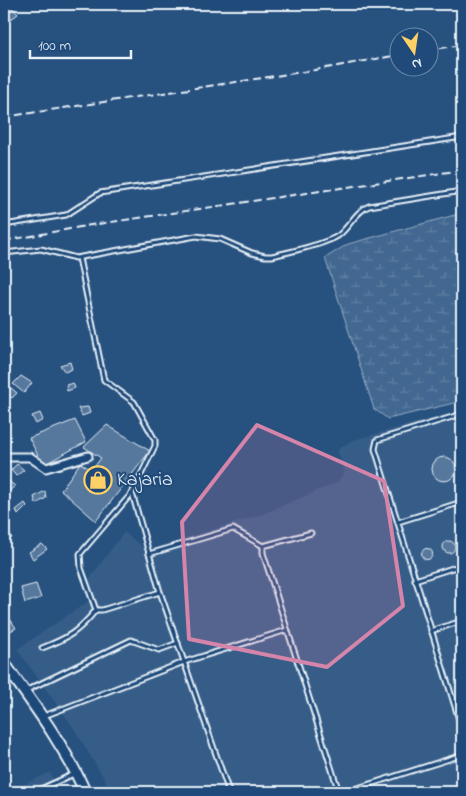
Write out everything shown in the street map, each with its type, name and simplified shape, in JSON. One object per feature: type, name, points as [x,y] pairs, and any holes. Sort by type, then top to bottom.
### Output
[{"type":"main road","points":[[4,663],[76,772],[86,792]]},
{"type":"street","points":[[4,457],[30,457],[46,468],[88,456]]},
{"type":"lane","points":[[4,225],[66,215],[100,193],[462,137]]},
{"type":"lane","points":[[4,253],[42,248],[79,258],[196,236],[220,240],[252,253],[272,256],[336,237],[348,227],[360,212],[369,206],[462,191]]},
{"type":"lane","points":[[79,258],[104,380],[134,402],[155,440],[155,446],[132,493],[80,554],[81,568],[96,610]]},
{"type":"lane","points":[[462,414],[377,440],[375,449],[462,729]]},
{"type":"lane","points":[[132,493],[160,592],[229,792]]},
{"type":"lane","points":[[398,522],[462,502]]},
{"type":"lane","points":[[149,554],[233,528],[263,546],[311,533]]},
{"type":"lane","points":[[263,546],[263,553],[339,792]]},
{"type":"lane","points":[[415,580],[462,565]]},
{"type":"lane","points":[[96,610],[102,610],[160,592]]},
{"type":"lane","points":[[42,648],[62,640],[81,628],[96,610]]},
{"type":"lane","points":[[432,631],[462,621]]},
{"type":"lane","points":[[41,718],[184,662],[287,630]]},
{"type":"lane","points":[[24,692],[131,640],[159,650],[178,643]]},
{"type":"lane","points":[[345,792],[462,755]]},
{"type":"lane","points":[[34,792],[76,772]]},
{"type":"highlighted area","points":[[257,425],[384,481],[403,606],[327,667],[189,639],[182,522]]},
{"type":"shaded area","points":[[462,410],[462,792],[112,792],[73,727],[17,649],[89,601],[85,585],[124,532],[147,550],[263,514],[338,482],[345,472],[337,450],[350,441]]},
{"type":"shaded area","points":[[50,772],[59,792],[8,792]]},
{"type":"green space","points":[[462,213],[462,401],[388,419],[374,409],[325,258],[348,244]]},
{"type":"building","points":[[13,8],[18,14],[7,22],[4,18],[4,13]]},
{"type":"building","points":[[70,362],[72,369],[65,372],[60,365]]},
{"type":"building","points":[[21,376],[32,383],[24,393],[13,384]]},
{"type":"building","points":[[73,383],[75,388],[67,391],[66,385]]},
{"type":"building","points":[[11,388],[17,393],[12,398],[7,394]]},
{"type":"building","points":[[88,407],[90,413],[82,416],[78,408]]},
{"type":"building","points":[[40,413],[43,420],[36,424],[32,416]]},
{"type":"building","name":"Kajaria","points":[[75,420],[86,442],[43,465],[29,438]]},
{"type":"building","name":"Kajaria","points":[[107,425],[150,451],[96,521],[61,490],[80,463],[92,470],[101,458],[84,447]]},
{"type":"building","points":[[444,457],[453,460],[456,469],[453,478],[444,481],[435,478],[432,469],[435,460]]},
{"type":"building","points":[[17,464],[24,470],[16,476],[11,470]]},
{"type":"building","points":[[7,480],[15,486],[7,493],[4,485]]},
{"type":"building","points":[[45,491],[46,498],[36,504],[34,497]]},
{"type":"building","points":[[25,503],[27,506],[18,515],[16,510]]},
{"type":"building","points":[[6,527],[12,538],[4,543],[4,528]]},
{"type":"building","points":[[447,541],[451,541],[455,547],[451,553],[447,553],[443,549],[443,545]]},
{"type":"building","points":[[42,544],[47,549],[33,559],[29,552]]},
{"type":"building","points":[[425,549],[429,549],[432,554],[431,558],[425,559],[422,556],[422,552]]},
{"type":"building","points":[[36,584],[41,598],[25,603],[21,588]]},
{"type":"building","points":[[10,619],[16,628],[5,634],[4,624]]},
{"type":"railway","points":[[438,49],[462,45]]},
{"type":"railway","points":[[4,117],[315,70],[388,57]]},
{"type":"railway","points":[[4,241],[91,225],[462,170]]},
{"type":"place","name":"Kajaria","points":[[98,480]]}]
